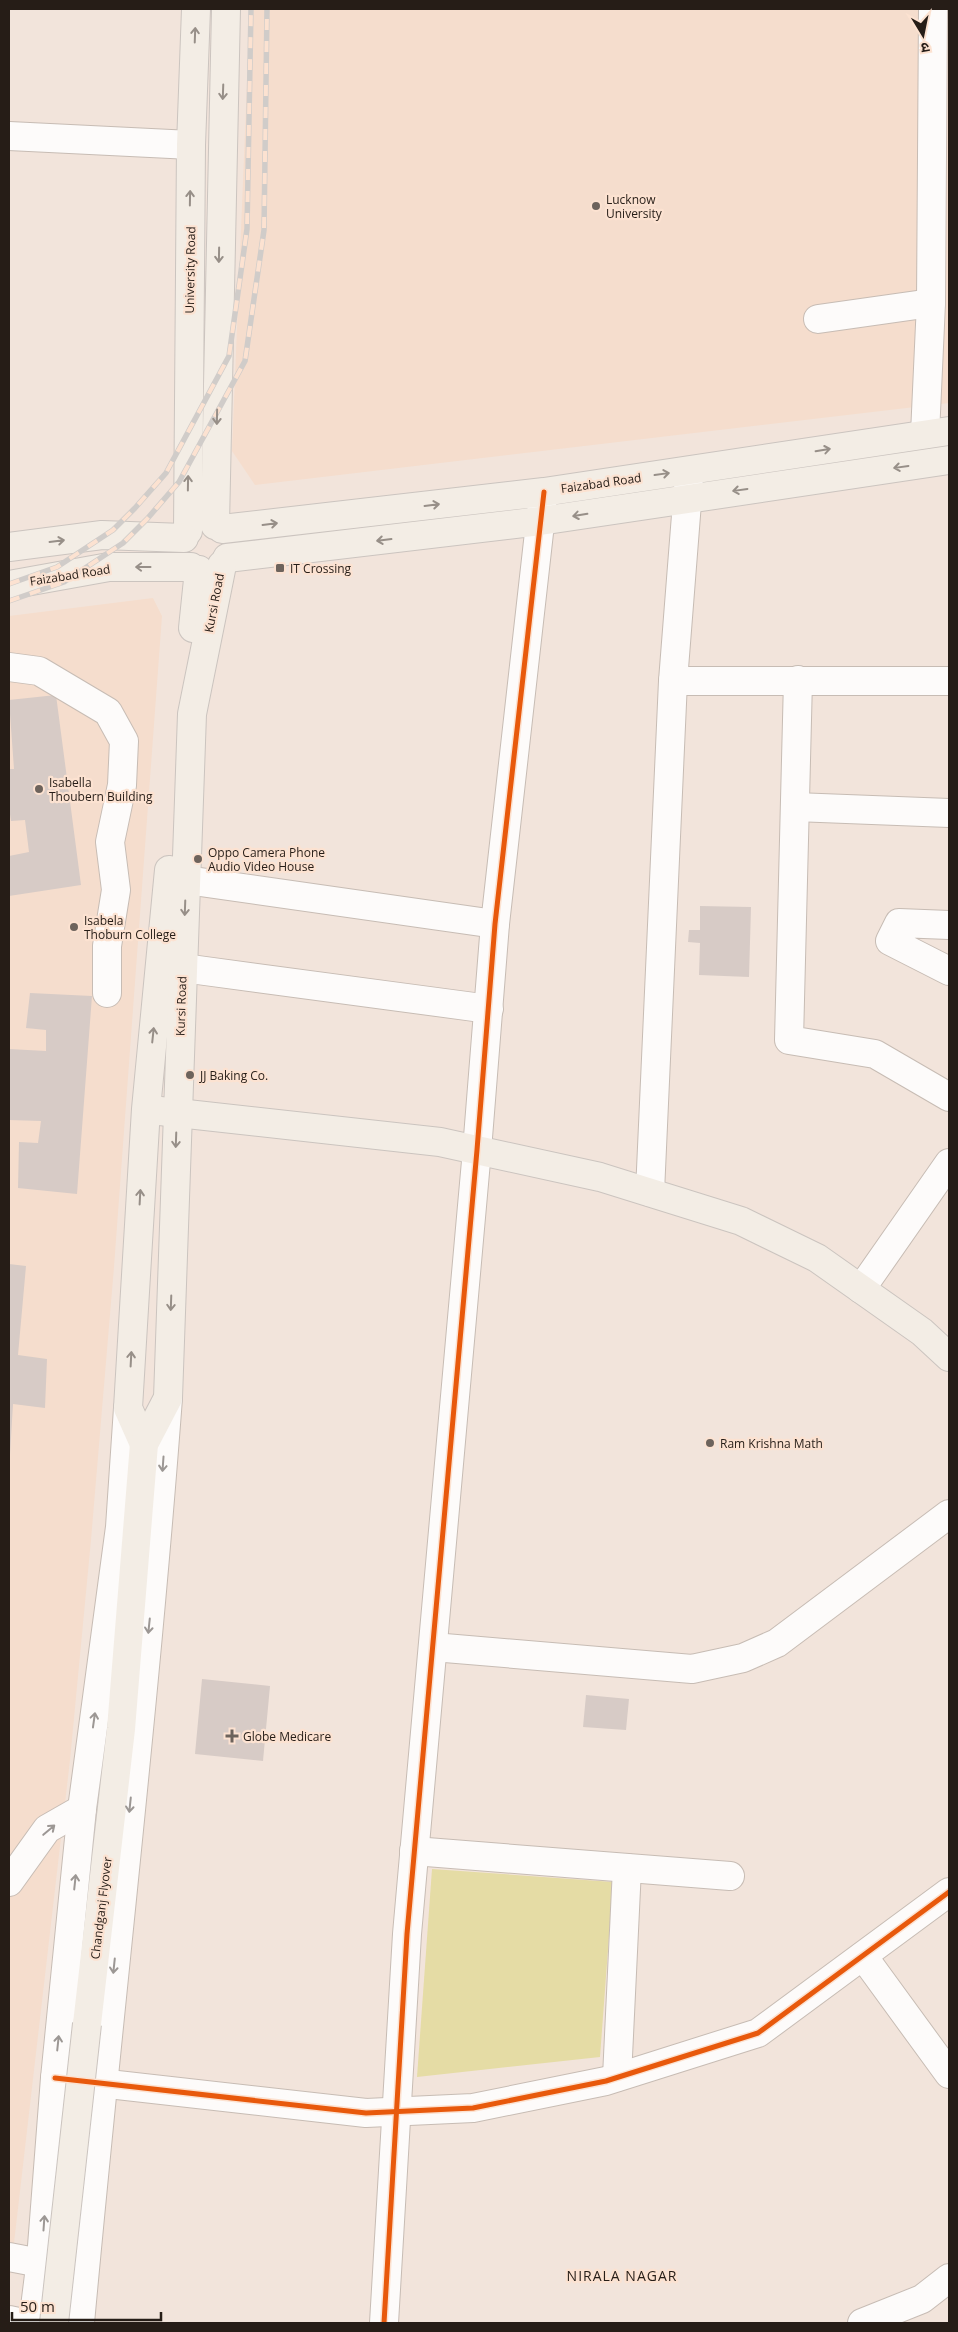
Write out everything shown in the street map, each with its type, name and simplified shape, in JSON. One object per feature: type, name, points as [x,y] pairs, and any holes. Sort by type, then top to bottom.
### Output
[{"type":"main road","name":"University Road","points":[[186,535],[191,145],[196,9]]},
{"type":"main road","points":[[186,535],[182,553],[210,565],[229,542],[218,527],[220,223],[226,9]]},
{"type":"main road","name":"Faizabad Road","points":[[218,527],[544,492],[937,432]]},
{"type":"main road","name":"Faizabad Road","points":[[9,585],[109,567],[210,565],[540,521],[949,460]]},
{"type":"main road","points":[[9,547],[102,535],[186,535],[201,524],[218,527]]},
{"type":"main road","name":"Kursi Road","points":[[141,1492],[144,1444],[168,1398],[192,714],[210,565]]},
{"type":"main road","name":"Kursi Road","points":[[144,1444],[128,1408],[146,1109],[210,565]]},
{"type":"main road","points":[[146,1109],[440,1142],[600,1177],[650,1192],[741,1221],[817,1258],[922,1332],[949,1357]]},
{"type":"main road","name":"Chandganj Flyover","points":[[54,2323],[121,1728],[141,1492]]},
{"type":"street","points":[[933,9],[941,126],[931,303],[937,432]]},
{"type":"street","points":[[9,136],[191,145]]},
{"type":"street","points":[[818,319],[931,303]]},
{"type":"street","points":[[650,1192],[673,682],[690,470]]},
{"type":"street","points":[[384,2323],[395,2112],[414,1851],[477,1150],[495,924],[544,492]]},
{"type":"street","points":[[9,668],[38,671],[101,707],[108,712],[124,741],[122,785],[110,842],[116,890],[107,946],[107,993]]},
{"type":"street","points":[[673,682],[798,680],[949,681]]},
{"type":"street","points":[[798,680],[790,1040],[875,1054],[949,1096]]},
{"type":"street","points":[[795,807],[949,813]]},
{"type":"street","points":[[186,880],[495,924]]},
{"type":"street","points":[[949,925],[899,923],[890,941],[949,971]]},
{"type":"street","points":[[183,968],[489,1009]]},
{"type":"street","points":[[861,1289],[949,1163]]},
{"type":"street","points":[[80,2323],[102,2084],[158,1536],[168,1398]]},
{"type":"street","points":[[33,2323],[82,1809],[120,1527],[128,1408]]},
{"type":"street","points":[[433,1647],[692,1669],[743,1658],[777,1644],[949,1514]]},
{"type":"street","points":[[9,1882],[47,1829],[82,1809]]},
{"type":"street","points":[[414,1851],[730,1876]]},
{"type":"street","points":[[617,2077],[627,1868]]},
{"type":"street","points":[[55,2078],[366,2113],[472,2108],[617,2077],[758,2033],[949,1892]]},
{"type":"street","points":[[863,1956],[949,2074]]},
{"type":"street","points":[[9,2257],[40,2263]]},
{"type":"street","points":[[862,2323],[892,2318],[922,2299],[949,2278]]},
{"type":"street","points":[[9,2320],[22,2323]]},
{"type":"shaded area","name":"Lucknow University","points":[[250,9],[949,9],[949,403],[255,485],[232,451]]},
{"type":"shaded area","name":"Isabela Thoburn College","points":[[153,598],[162,616],[114,1267],[91,1540],[70,1760],[9,2286],[9,616]]},
{"type":"shaded area","points":[[432,1869],[613,1882],[600,2057],[417,2077]]},
{"type":"building","name":"Isabella Thoubern Building","points":[[56,695],[81,885],[9,896],[9,856],[29,852],[25,820],[11,821],[9,808],[9,769],[14,769],[9,700]]},
{"type":"building","points":[[700,906],[751,907],[749,977],[699,975],[700,943],[688,942],[689,930],[700,930]]},
{"type":"building","points":[[30,993],[92,996],[77,1194],[18,1188],[19,1142],[38,1143],[41,1121],[9,1120],[9,1049],[46,1051],[46,1030],[26,1028]]},
{"type":"building","points":[[9,1264],[26,1266],[18,1355],[47,1359],[45,1408],[13,1404],[10,1455]]},
{"type":"building","points":[[202,1679],[270,1686],[263,1761],[195,1754]]},
{"type":"building","points":[[586,1695],[629,1699],[626,1730],[583,1727]]},
{"type":"railway","points":[[9,584],[57,567],[113,530],[135,508],[166,473],[229,356],[247,229],[251,9]]},
{"type":"railway","points":[[9,601],[64,582],[123,543],[147,519],[179,482],[245,361],[264,230],[267,9]]},
{"type":"cycle path","points":[[384,2323],[407,1934],[477,1150],[495,924],[544,492]]},
{"type":"cycle path","points":[[55,2078],[366,2113],[473,2108],[606,2081],[758,2033],[949,1892]]},
{"type":"place","name":"Lucknow University","points":[[596,206]]},
{"type":"place","name":"IT Crossing","points":[[280,568]]},
{"type":"place","name":"Isabella Thoubern Building","points":[[39,789]]},
{"type":"place","name":"Oppo Camera Phone Audio Video House","points":[[198,859]]},
{"type":"place","name":"Isabela Thoburn College","points":[[74,927]]},
{"type":"place","name":"JJ Baking Co.","points":[[190,1075]]},
{"type":"place","name":"Ram Krishna Math","points":[[710,1443]]},
{"type":"place","name":"Globe Medicare","points":[[232,1736]]},
{"type":"district","name":"NIRALA NAGAR","points":[[622,2275]]}]
